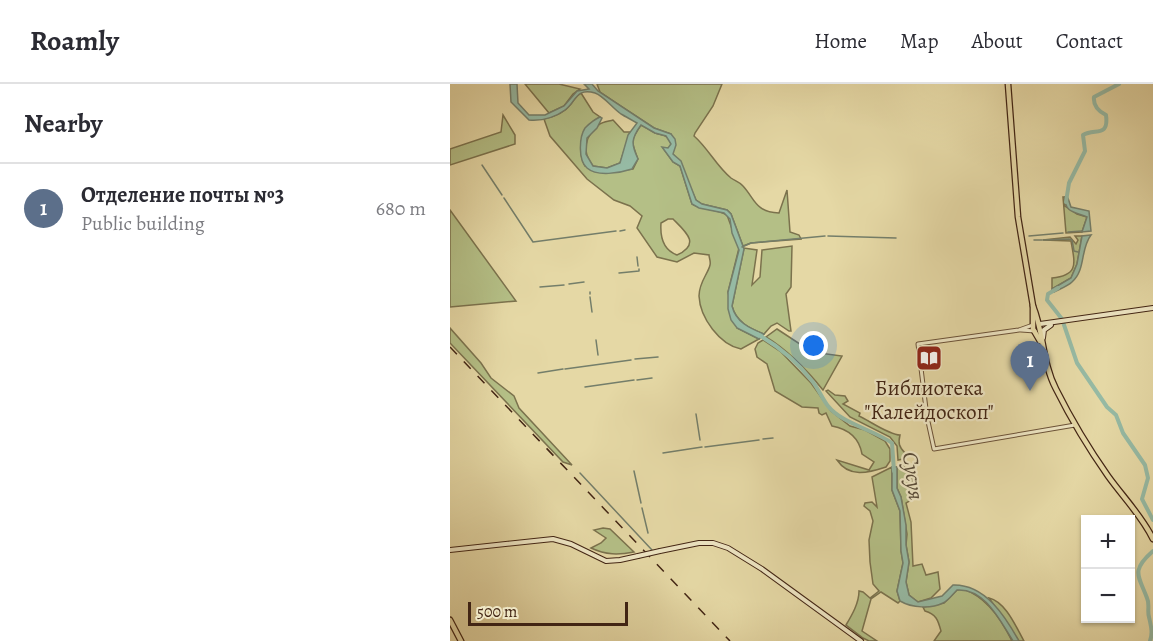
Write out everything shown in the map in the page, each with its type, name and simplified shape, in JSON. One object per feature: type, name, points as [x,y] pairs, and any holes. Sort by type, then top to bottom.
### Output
[{"type":"main road","points":[[1008,84],[1022,239],[1033,306],[1054,386],[1098,461],[1153,539]]},
{"type":"main road","points":[[1033,306],[1038,328]]},
{"type":"main road","points":[[1038,328],[1071,320],[1153,308]]},
{"type":"main road","points":[[1037,317],[1044,323],[1055,323]]},
{"type":"main road","points":[[1042,346],[1044,330],[1055,323]]},
{"type":"main road","points":[[450,550],[553,539],[571,544],[606,561],[706,543],[728,548],[762,569],[861,641]]},
{"type":"main road","points":[[450,620],[461,641]]},
{"type":"street","points":[[1038,328],[918,344],[927,417],[934,449],[1076,425]]},
{"type":"green space","points":[[525,84],[559,84],[580,89],[564,106],[549,113]]},
{"type":"green space","points":[[597,84],[722,84],[713,106],[694,136],[726,174],[742,185],[756,204],[765,210],[779,213],[787,190],[790,232],[799,235],[801,239],[751,243],[743,246],[731,214],[727,210],[702,204],[696,200],[673,154],[671,134],[654,128],[622,107],[600,92]]},
{"type":"green space","points":[[581,93],[593,112],[600,117],[589,126],[582,138],[581,152],[585,166],[616,171],[633,169],[638,159],[633,141],[641,125],[668,138],[671,144],[669,148],[663,148],[673,162],[680,166],[692,204],[727,215],[739,248],[728,292],[737,328],[759,339],[741,349],[719,336],[703,313],[699,296],[700,287],[710,265],[709,255],[694,253],[677,262],[657,257],[637,228],[642,216],[630,206],[614,200],[587,179],[550,136],[544,119],[566,109]],"holes":[[[673,219],[686,233],[690,242],[688,247],[677,255],[668,250],[661,233],[661,223]]]},
{"type":"green space","points":[[503,115],[515,135],[515,144],[450,165],[450,149],[501,132]]},
{"type":"green space","points":[[613,120],[624,132],[630,132],[620,163],[607,168],[593,166],[587,155],[588,138],[600,124]]},
{"type":"green space","points":[[1063,197],[1065,197],[1065,206],[1087,217],[1082,232],[1066,233]]},
{"type":"green space","points":[[450,210],[516,301],[450,307]]},
{"type":"green space","points":[[1075,236],[1082,236],[1077,264],[1071,278],[1052,289],[1052,278],[1071,271],[1074,256],[1071,241],[1043,240],[1070,237],[1076,244],[1078,240]]},
{"type":"green space","points":[[792,246],[791,287],[786,294],[791,331],[777,323],[764,334],[748,327],[740,320],[732,306],[744,248],[757,250],[752,285],[760,277],[762,250]]},
{"type":"green space","points":[[450,328],[491,378],[514,396],[519,408],[572,465],[563,462],[450,343]]},
{"type":"green space","points":[[777,329],[812,352],[842,356],[823,390],[797,361],[766,337]]},
{"type":"green space","points":[[763,340],[781,352],[811,383],[831,411],[850,426],[865,430],[885,441],[890,449],[890,461],[886,467],[872,471],[853,472],[842,466],[837,460],[869,470],[874,462],[862,454],[861,448],[852,435],[832,426],[826,413],[822,415],[818,408],[802,407],[775,391],[767,364],[757,357],[755,349]]},
{"type":"green space","points":[[826,391],[835,395],[845,396],[848,401],[843,404],[860,413],[859,416],[900,435],[901,449],[905,453],[903,459],[898,460],[897,446],[890,437],[850,417]]},
{"type":"green space","points":[[903,463],[908,477],[912,478],[916,497],[906,503],[911,522],[913,566],[922,564],[926,575],[938,572],[940,589],[931,598],[918,602],[909,595],[906,582],[909,562],[907,534],[901,497],[897,488],[897,467]]},
{"type":"green space","points":[[892,467],[892,490],[900,511],[903,563],[897,591],[900,601],[898,603],[881,592],[871,599],[862,631],[877,641],[869,641],[846,625],[853,613],[859,591],[870,598],[879,591],[873,584],[870,562],[869,540],[873,521],[870,511],[864,506],[865,503],[872,502],[877,507],[872,477]]},
{"type":"green space","points":[[610,529],[634,552],[612,554],[591,548],[606,538],[594,530]]},
{"type":"green space","points":[[963,589],[972,593],[993,610],[1012,641],[934,641],[941,631],[940,627],[934,616],[925,611],[923,607],[944,603],[957,590]]},
{"type":"green space","points":[[989,598],[1001,604],[1024,641],[1019,641]]},
{"type":"shaded area","points":[[510,84],[517,84],[518,103],[529,115],[545,115],[564,106],[577,91],[589,89],[584,84],[592,84],[598,91],[654,128],[671,134],[676,145],[673,154],[681,161],[696,200],[702,204],[727,210],[731,214],[744,249],[732,306],[740,320],[748,327],[764,334],[759,339],[737,328],[731,320],[728,309],[728,292],[739,250],[732,233],[730,219],[724,213],[699,208],[692,204],[680,166],[673,162],[662,147],[668,148],[671,144],[666,136],[641,125],[634,138],[633,145],[638,159],[632,169],[609,173],[591,171],[584,165],[580,149],[585,128],[596,119],[602,118],[597,128],[587,138],[586,154],[593,166],[607,168],[620,163],[628,135],[637,123],[621,114],[605,99],[589,92],[577,96],[569,107],[557,115],[529,120],[511,102]]},
{"type":"shaded area","points":[[1065,197],[1068,198],[1071,207],[1089,211],[1091,231],[1082,232],[1087,217],[1069,209],[1066,206]]},
{"type":"shaded area","points":[[1091,235],[1076,277],[1068,285],[1054,292],[1052,289],[1071,278],[1077,264],[1082,236]]},
{"type":"shaded area","points":[[892,467],[897,467],[897,488],[906,525],[909,562],[906,582],[909,595],[918,602],[942,596],[953,585],[975,590],[993,603],[1019,641],[1013,641],[991,607],[976,594],[957,590],[945,602],[927,607],[900,601],[897,591],[903,563],[900,511],[892,490]]},
{"type":"waterway","points":[[1066,202],[1069,183],[1085,151],[1083,135],[1103,130],[1105,127],[1106,115],[1097,108],[1094,97],[1119,84]]},
{"type":"waterway","points":[[482,165],[502,195]]},
{"type":"waterway","points":[[504,198],[533,242],[616,231]]},
{"type":"waterway","points":[[620,231],[625,230]]},
{"type":"waterway","points":[[1068,232],[1082,231]]},
{"type":"waterway","points":[[1029,236],[1063,233]]},
{"type":"waterway","points":[[742,247],[751,243],[825,236]]},
{"type":"waterway","points":[[828,236],[896,238]]},
{"type":"waterway","points":[[1034,240],[1042,240]]},
{"type":"waterway","points":[[1043,240],[1072,240],[1074,251],[1078,252]]},
{"type":"waterway","points":[[637,257],[638,266]]},
{"type":"waterway","points":[[619,273],[639,271],[639,269]]},
{"type":"waterway","points":[[569,284],[584,282]]},
{"type":"waterway","points":[[540,287],[564,285]]},
{"type":"waterway","points":[[1058,288],[1048,294],[1047,300],[1062,319],[1077,363],[1107,407],[1116,415],[1123,433],[1145,465],[1148,478],[1142,499],[1153,520]]},
{"type":"waterway","points":[[590,297],[592,312]]},
{"type":"waterway","name":"Сусуя","points":[[757,334],[788,355],[801,368],[834,412],[892,443],[894,471]]},
{"type":"waterway","points":[[596,340],[598,355]]},
{"type":"waterway","points":[[635,359],[658,357]]},
{"type":"waterway","points":[[565,369],[631,360]]},
{"type":"waterway","points":[[538,373],[563,369]]},
{"type":"waterway","points":[[637,380],[652,378]]},
{"type":"waterway","points":[[585,387],[634,380]]},
{"type":"waterway","points":[[696,414],[700,440]]},
{"type":"waterway","points":[[763,439],[773,438]]},
{"type":"waterway","points":[[705,447],[759,440]]},
{"type":"waterway","points":[[663,453],[702,447]]},
{"type":"waterway","points":[[634,471],[641,503]]},
{"type":"waterway","points":[[580,473],[652,550]]},
{"type":"waterway","points":[[642,508],[648,533]]},
{"type":"waterway","points":[[1150,641],[1152,632],[1148,603],[1138,574],[1141,564],[1153,551]]},
{"type":"railway","points":[[450,347],[730,641]]},
{"type":"place","name":"Библиотека \"Калейдоскоп\"","points":[[929,358]]},
{"type":"place","name":"Отделение почты №3","points":[[1030,391]]}]
